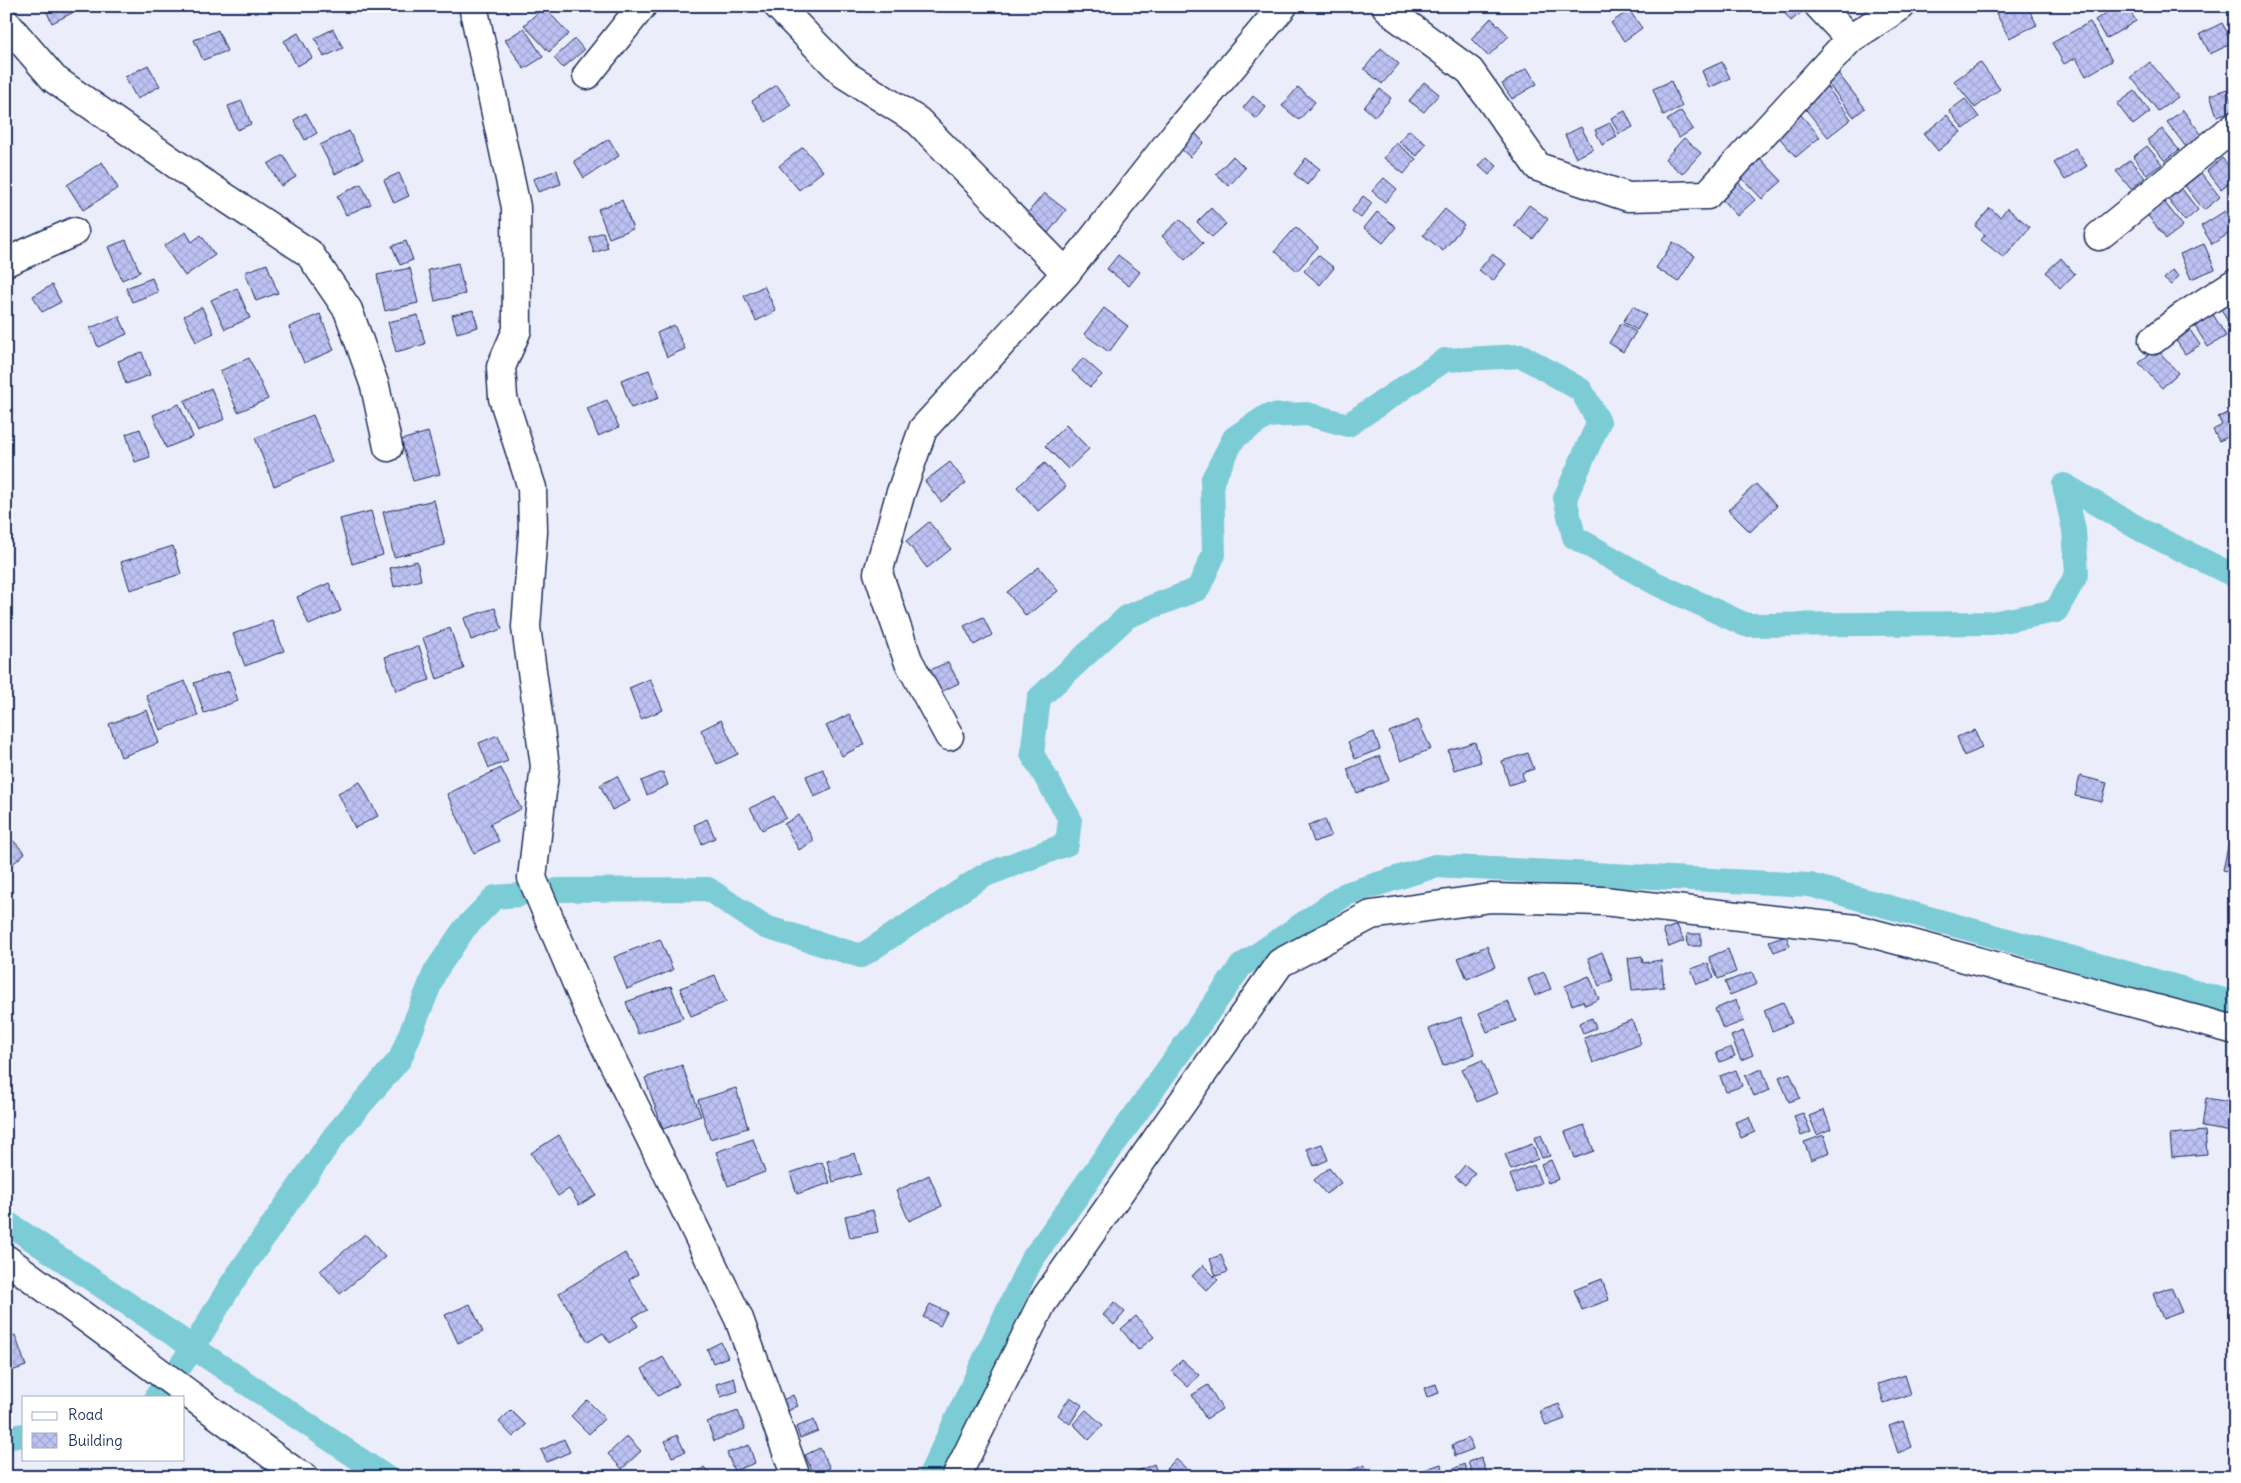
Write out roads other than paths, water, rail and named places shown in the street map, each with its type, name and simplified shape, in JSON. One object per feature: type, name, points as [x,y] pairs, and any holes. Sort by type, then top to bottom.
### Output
[{"type":"street","points":[[473,6],[516,207],[518,330],[501,367],[503,398],[532,488],[533,532],[526,626],[545,766],[532,878],[592,1019],[739,1319],[796,1477]]},
{"type":"street","points":[[588,75],[642,6]]},
{"type":"street","points":[[778,6],[844,74],[918,121],[1066,273]]},
{"type":"street","points":[[949,736],[908,660],[878,573],[900,495],[923,429],[1066,273],[1178,130],[1284,6]]},
{"type":"street","points":[[1386,6],[1396,17],[1470,71],[1538,167],[1628,197],[1707,195],[1850,39],[1901,6]]},
{"type":"street","points":[[1819,6],[1850,39]]},
{"type":"street","points":[[6,23],[54,79],[190,174],[308,253],[348,310],[375,386],[388,447]]},
{"type":"street","points":[[2099,236],[2235,126]]},
{"type":"street","points":[[6,262],[74,232]]},
{"type":"street","points":[[2153,340],[2182,317],[2235,283]]},
{"type":"street","points":[[956,1477],[1042,1304],[1280,963],[1371,915],[1492,898],[1603,902],[1856,929],[2235,1030]]},
{"type":"street","points":[[6,1259],[297,1476]]},
{"type":"waterway","points":[[557,890],[708,889],[765,927],[861,956],[983,876],[1067,844],[1070,819],[1032,754],[1039,698],[1128,616],[1198,589],[1214,554],[1212,481],[1234,438],[1267,416],[1307,414],[1348,425],[1445,360],[1522,356],[1581,390],[1599,422],[1565,498],[1574,537],[1657,584],[1746,625],[1992,623],[2056,611],[2077,574],[2074,530],[2064,485],[2145,532],[2235,576]]},
{"type":"waterway","points":[[929,1477],[1031,1261],[1241,966],[1346,894],[1435,866],[1810,885],[2235,1003]]},
{"type":"waterway","points":[[181,1365],[232,1283],[334,1136],[400,1059],[435,972],[464,929],[495,897],[519,895]]},
{"type":"waterway","points":[[6,1222],[386,1477]]},
{"type":"waterway","points":[[6,1438],[22,1435]]}]
